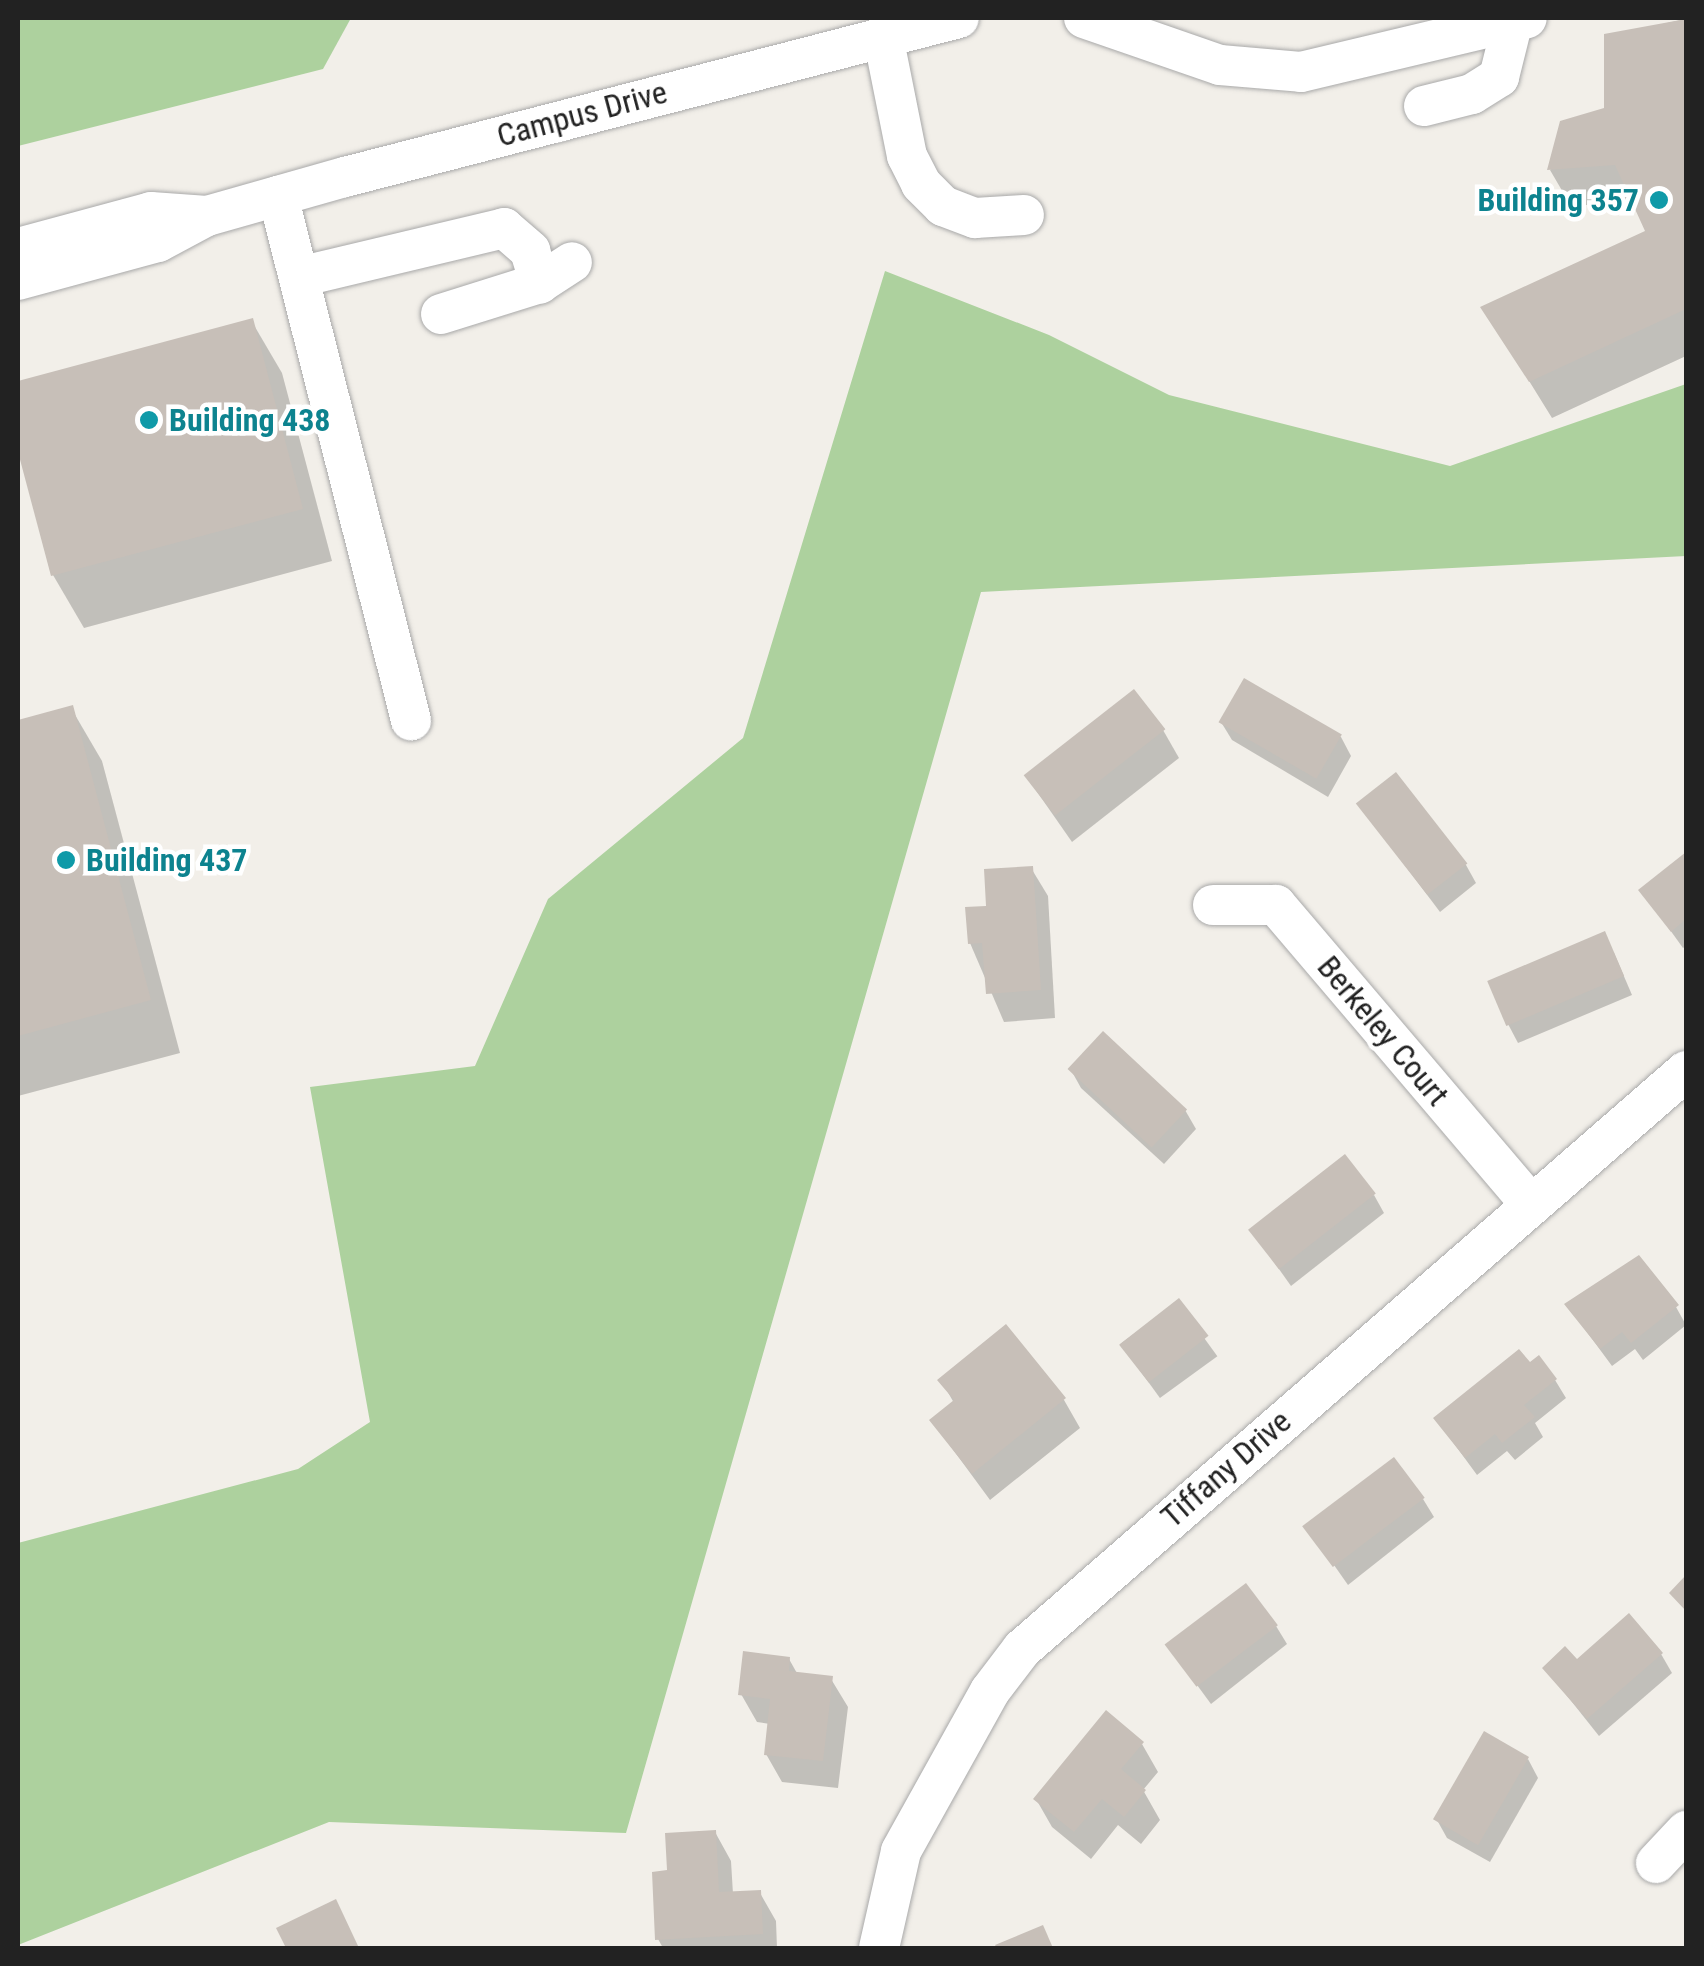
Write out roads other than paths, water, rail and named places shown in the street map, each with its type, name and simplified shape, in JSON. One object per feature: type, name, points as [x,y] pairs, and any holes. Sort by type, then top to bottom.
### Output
[{"type":"street","name":"Campus Drive","points":[[18,280],[158,242],[206,216],[959,18]]},
{"type":"street","points":[[1084,18],[1262,72],[1350,65],[1520,19]]},
{"type":"street","points":[[1424,106],[1472,94],[1499,77],[1520,19]]},
{"type":"street","points":[[882,36],[907,156],[921,184],[943,206],[975,218],[1024,214]]},
{"type":"street","points":[[278,196],[412,720]]},
{"type":"street","name":"Campus Drive","points":[[18,248],[151,212],[206,216]]},
{"type":"street","points":[[300,277],[504,228],[556,272],[441,314]]},
{"type":"street","name":"Berkeley Court","points":[[1213,905],[1276,906],[1531,1205]]},
{"type":"street","name":"Tiffany Drive","points":[[879,1948],[901,1851],[990,1691],[1022,1650],[1686,1071]]},
{"type":"street","points":[[1656,1862],[1686,1831]]},
{"type":"place","name":"Building 357","points":[[1659,200]]},
{"type":"place","name":"Building 438","points":[[149,420]]},
{"type":"place","name":"Building 437","points":[[66,860]]}]
